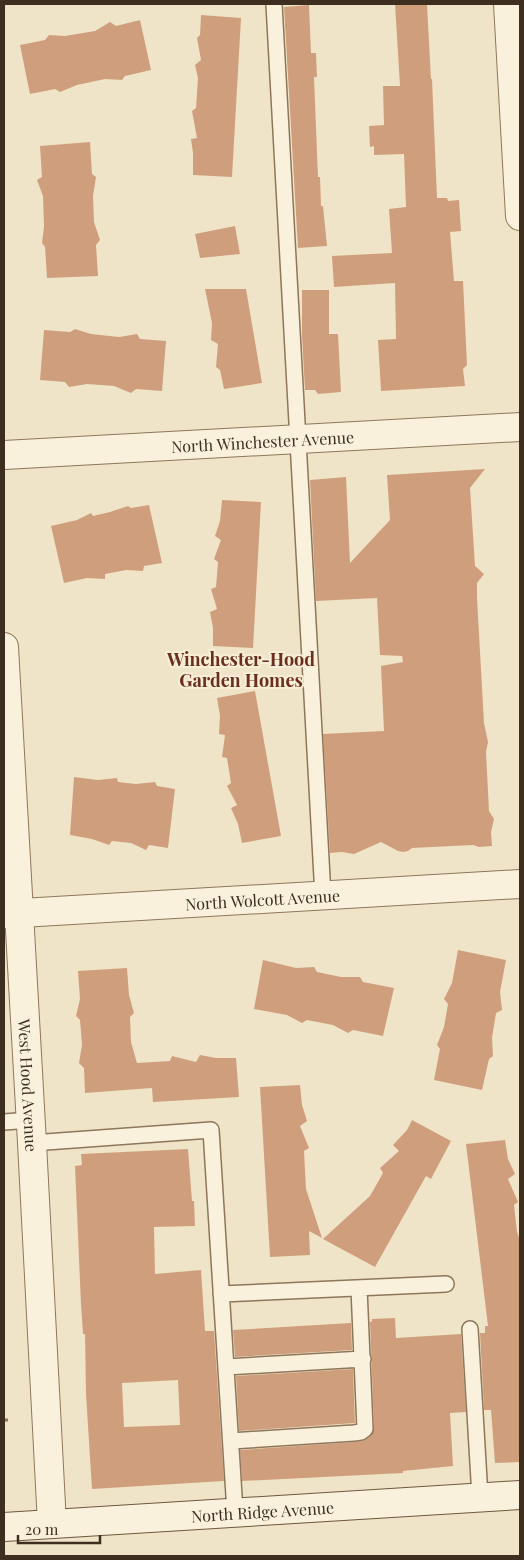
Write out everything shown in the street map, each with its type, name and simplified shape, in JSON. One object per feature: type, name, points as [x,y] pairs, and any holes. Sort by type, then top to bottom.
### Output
[{"type":"street","points":[[508,4],[520,216]]},
{"type":"street","name":"North Winchester Avenue","points":[[4,455],[520,427]]},
{"type":"street","name":"West Hood Avenue","points":[[4,647],[12,913],[32,1131],[52,1524]]},
{"type":"street","name":"North Wolcott Avenue","points":[[12,913],[520,884]]},
{"type":"street","name":"North Ridge Avenue","points":[[4,1527],[520,1495]]},
{"type":"lane","points":[[274,4],[323,896]]},
{"type":"lane","points":[[4,1122],[32,1131],[211,1130],[235,1512]]},
{"type":"lane","points":[[221,1294],[446,1284]]},
{"type":"lane","points":[[231,1441],[361,1432],[365,1429],[359,1288]]},
{"type":"lane","points":[[470,1329],[480,1497]]},
{"type":"lane","points":[[226,1367],[363,1359]]},
{"type":"path","points":[[4,1420],[10,1420]]},
{"type":"building","points":[[395,4],[427,4],[437,198],[447,198],[448,201],[459,200],[461,231],[450,232],[454,281],[463,281],[467,365],[463,369],[465,386],[381,391],[378,340],[396,339],[395,283],[334,287],[332,256],[392,253],[389,209],[406,207],[404,154],[374,155],[374,146],[370,147],[369,126],[384,125],[383,86],[400,86]]},
{"type":"building","points":[[309,5],[311,53],[316,53],[317,77],[314,77],[318,177],[320,177],[321,206],[323,206],[327,246],[298,248],[284,7]]},
{"type":"building","points":[[201,15],[241,18],[232,177],[193,175],[191,139],[197,138],[192,111],[196,108],[198,78],[195,65],[201,60],[197,38],[200,35]]},
{"type":"building","points":[[140,20],[151,70],[125,76],[122,80],[105,79],[77,85],[60,92],[55,89],[30,94],[20,45],[45,40],[49,35],[65,36],[95,31],[110,22],[116,26]]},
{"type":"building","points":[[90,142],[92,174],[96,177],[93,196],[94,222],[100,240],[96,245],[98,276],[47,278],[45,247],[42,243],[44,226],[43,196],[37,180],[42,177],[40,146]]},
{"type":"building","points":[[235,226],[240,254],[200,258],[195,234]]},
{"type":"building","points":[[205,289],[246,289],[262,383],[224,389],[220,370],[216,367],[218,344],[211,340],[212,323]]},
{"type":"building","points":[[302,290],[329,290],[329,334],[338,334],[341,392],[318,394],[315,390],[305,390]]},
{"type":"building","points":[[75,329],[91,334],[119,337],[137,334],[140,339],[166,341],[162,391],[136,389],[131,393],[114,386],[87,384],[69,387],[65,382],[40,380],[44,330],[70,332]]},
{"type":"building","points":[[485,469],[470,488],[475,566],[484,574],[477,583],[477,598],[484,723],[488,742],[486,752],[489,811],[494,819],[491,832],[492,846],[412,848],[403,852],[381,842],[354,854],[330,853],[323,734],[384,731],[381,666],[403,662],[402,656],[380,655],[377,598],[316,601],[310,480],[346,477],[350,563],[390,520],[387,475]]},
{"type":"building","points":[[222,500],[261,502],[253,648],[213,646],[213,628],[210,612],[217,609],[211,589],[216,587],[218,562],[214,559],[221,540],[215,536],[220,521]]},
{"type":"building","points":[[149,505],[162,563],[144,566],[143,571],[126,570],[105,574],[105,579],[87,578],[64,583],[51,526],[77,520],[91,513],[93,516],[128,506],[131,508]]},
{"type":"building","points":[[255,691],[281,836],[242,843],[238,824],[231,808],[237,805],[227,786],[231,783],[227,758],[222,757],[225,735],[219,734],[220,716],[217,698]]},
{"type":"building","points":[[74,777],[98,780],[117,778],[118,782],[136,784],[155,782],[157,786],[175,789],[168,848],[149,845],[146,850],[131,843],[112,841],[109,845],[92,839],[70,835]]},
{"type":"building","points":[[458,950],[506,960],[500,992],[502,1010],[496,1013],[492,1038],[493,1056],[489,1059],[482,1090],[434,1080],[440,1049],[437,1045],[444,1027],[448,1004],[444,999],[452,983]]},
{"type":"building","points":[[263,960],[296,968],[314,967],[317,972],[341,977],[360,977],[363,982],[394,988],[383,1036],[353,1030],[348,1033],[333,1025],[307,1020],[302,1023],[287,1015],[254,1009]]},
{"type":"building","points":[[127,968],[129,995],[134,1013],[130,1017],[131,1042],[137,1063],[170,1061],[172,1056],[196,1062],[200,1055],[216,1058],[236,1058],[239,1097],[153,1102],[152,1088],[85,1093],[84,1068],[79,1063],[82,1045],[80,1020],[76,1016],[80,999],[78,971]]},
{"type":"building","points":[[300,1085],[302,1105],[307,1121],[300,1126],[309,1148],[304,1151],[306,1189],[322,1238],[309,1231],[310,1255],[270,1257],[260,1087]]},
{"type":"building","points":[[412,1120],[451,1141],[431,1179],[426,1176],[375,1267],[323,1239],[370,1196],[383,1173],[380,1168],[399,1151],[393,1145],[407,1130]]},
{"type":"building","points":[[505,1140],[508,1159],[515,1174],[508,1179],[518,1202],[514,1205],[517,1232],[520,1240],[520,1462],[495,1463],[491,1410],[484,1410],[480,1333],[485,1333],[485,1326],[488,1326],[466,1144]]},
{"type":"building","points":[[188,1149],[195,1226],[154,1227],[155,1274],[201,1270],[205,1331],[214,1331],[224,1481],[92,1489],[75,1166],[82,1165],[81,1154]],"holes":[[[178,1380],[180,1425],[124,1427],[122,1383]]]},
{"type":"building","points":[[395,1318],[396,1338],[461,1334],[466,1412],[450,1413],[453,1466],[403,1471],[403,1473],[242,1481],[240,1450],[355,1442],[363,1441],[371,1436],[374,1429],[370,1322],[372,1319]]},
{"type":"building","points":[[351,1323],[352,1350],[235,1357],[233,1330]]},
{"type":"building","points":[[353,1369],[355,1423],[239,1431],[236,1376]]},
{"type":"district","name":"Winchester-Hood Garden Homes","points":[[241,670]]}]
